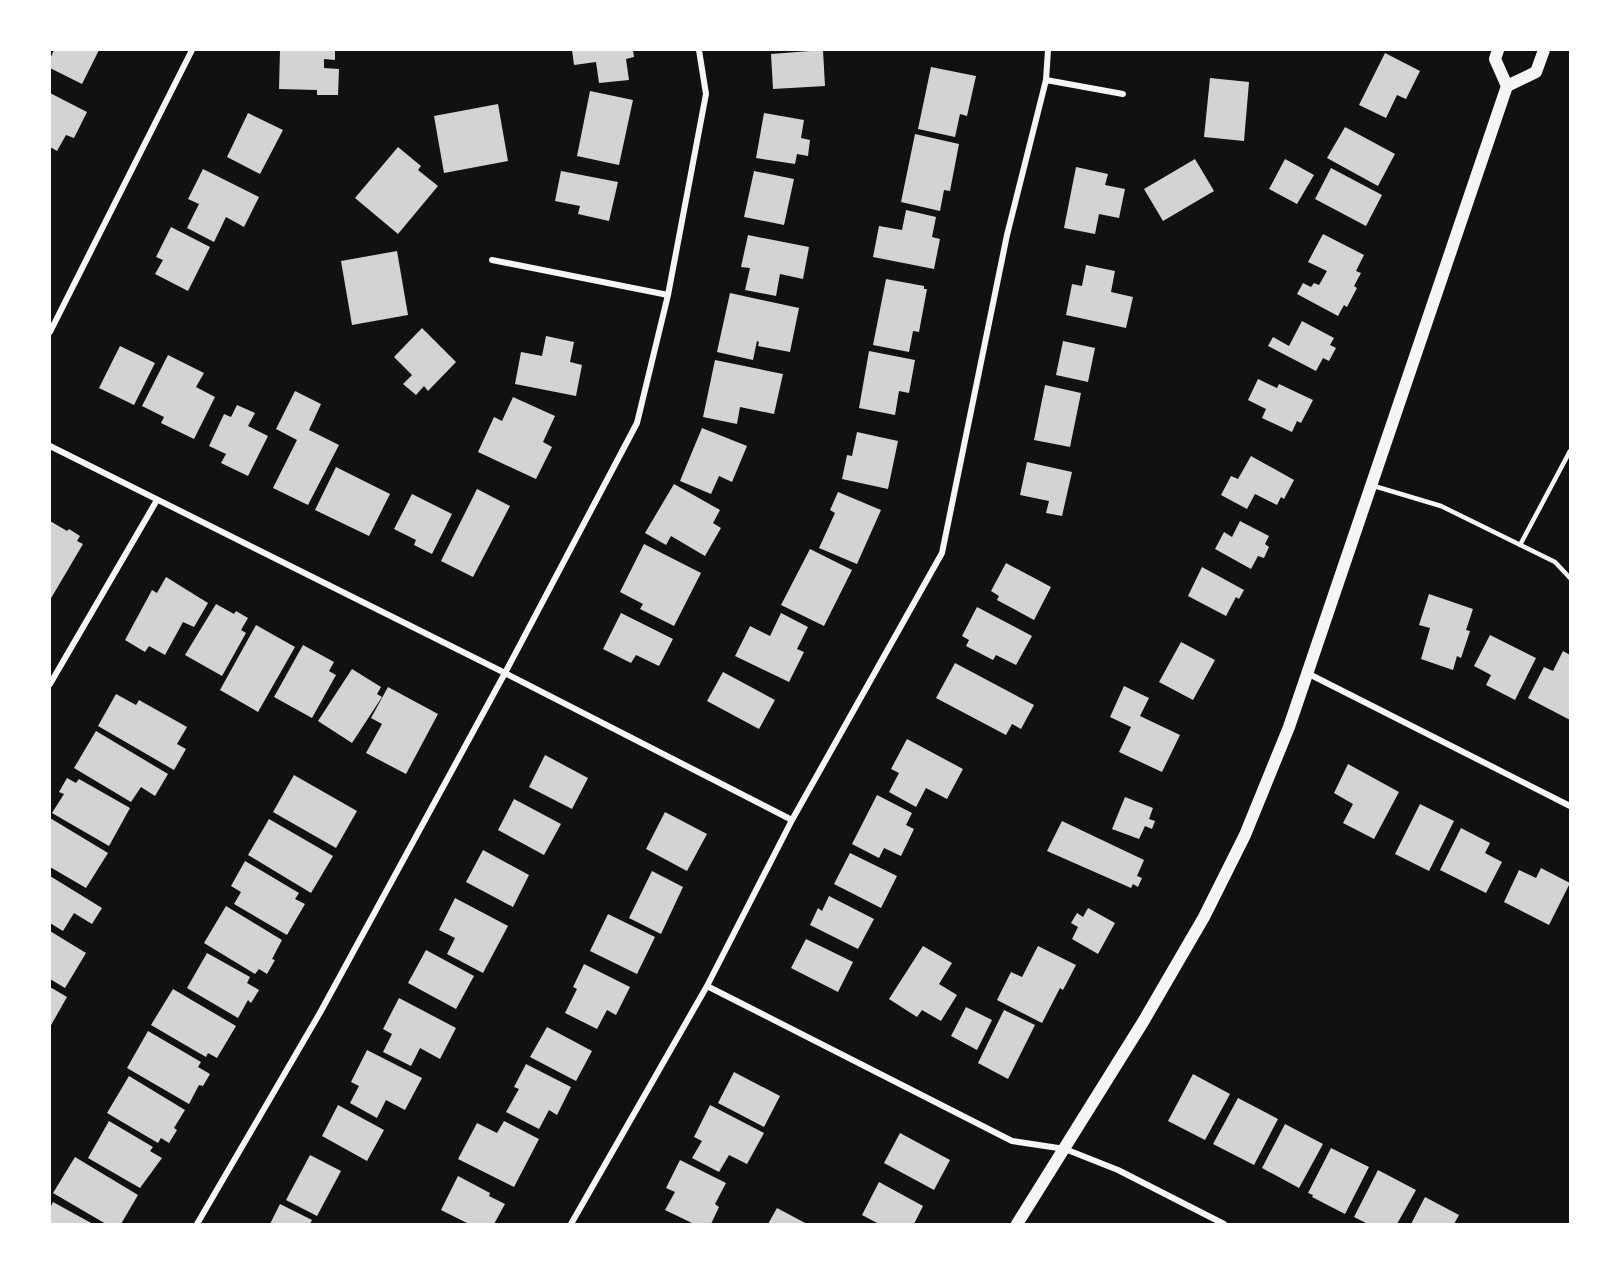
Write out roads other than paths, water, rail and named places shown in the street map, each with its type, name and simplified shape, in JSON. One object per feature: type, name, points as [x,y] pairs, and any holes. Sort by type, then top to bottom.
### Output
[{"type":"main road","points":[[1017,1224],[1143,1022],[1214,899],[1254,813],[1308,674],[1507,86],[1495,59],[1498,50]]},
{"type":"main road","points":[[1507,86],[1536,72],[1544,50]]},
{"type":"street","points":[[50,332],[192,50]]},
{"type":"street","points":[[197,1224],[321,1011],[505,673],[637,423],[668,295],[706,94],[699,50]]},
{"type":"street","points":[[571,1224],[707,986],[792,820],[942,553],[1006,235],[1046,80],[1048,50]]},
{"type":"street","points":[[1046,80],[1124,94]]},
{"type":"street","points":[[492,260],[668,295]]},
{"type":"street","points":[[50,446],[505,673],[792,820]]},
{"type":"street","points":[[50,684],[157,500]]},
{"type":"street","points":[[1308,674],[1570,806]]},
{"type":"street","points":[[707,986],[1012,1141],[1065,1149],[1118,1170],[1224,1224]]},
{"type":"lane","points":[[1521,545],[1570,451]]},
{"type":"lane","points":[[1372,485],[1441,506],[1555,562],[1570,578]]}]
